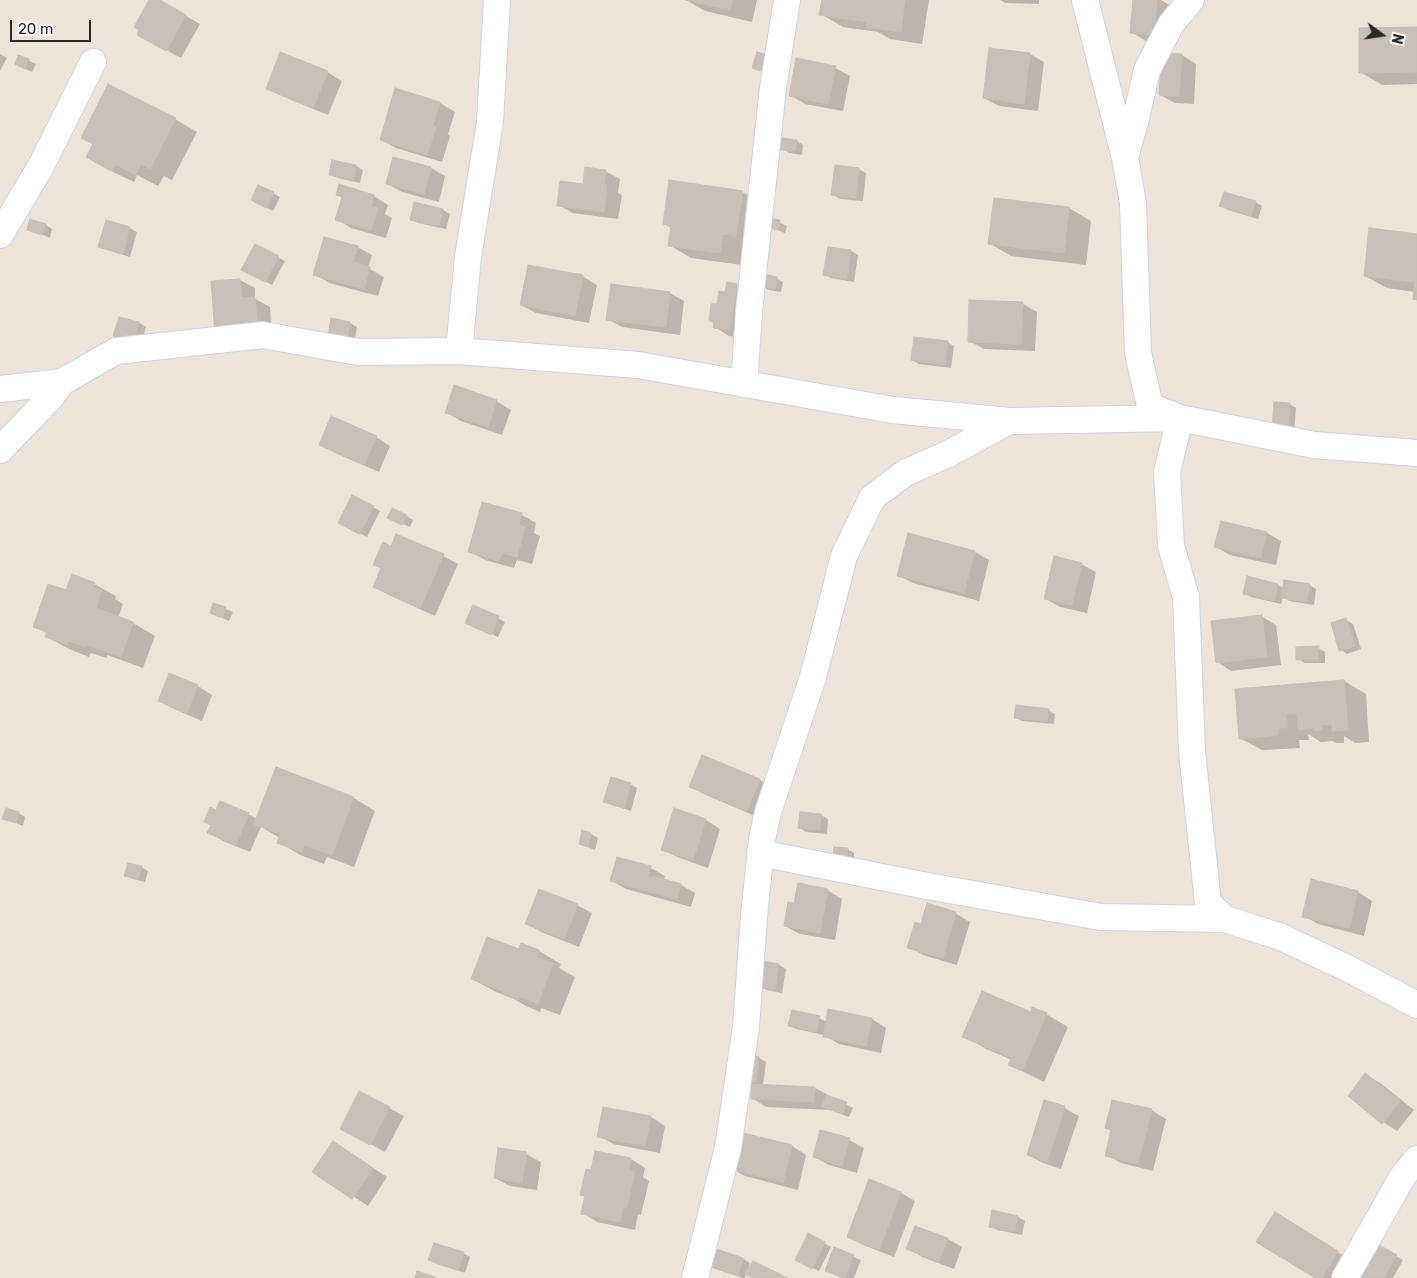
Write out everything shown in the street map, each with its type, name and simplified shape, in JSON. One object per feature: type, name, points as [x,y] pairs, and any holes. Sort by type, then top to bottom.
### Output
[{"type":"street","points":[[459,351],[468,257],[490,122],[497,0]]},
{"type":"street","points":[[744,384],[749,311],[773,88],[787,0]]},
{"type":"street","points":[[1085,0],[1124,158],[1132,203],[1138,353],[1150,406],[1180,418],[1314,444],[1417,453]]},
{"type":"street","points":[[1124,158],[1135,122],[1147,70],[1171,24],[1191,0]]},
{"type":"street","points":[[0,235],[41,166],[93,62]]},
{"type":"street","points":[[0,389],[62,382],[116,352],[263,335],[358,352],[459,351],[638,365],[893,410],[1009,421],[1180,418]]},
{"type":"street","points":[[0,450],[50,398],[62,382]]},
{"type":"street","points":[[1180,418],[1168,472],[1171,546],[1186,597],[1192,752],[1208,903],[1225,919]]},
{"type":"street","points":[[695,1278],[728,1148],[746,1026],[760,853],[768,812],[813,676],[844,556],[872,498],[905,473],[948,454],[1009,421]]},
{"type":"street","points":[[760,853],[922,885],[1101,917],[1225,919],[1281,937],[1349,968],[1417,1005]]},
{"type":"street","points":[[1345,1278],[1403,1176],[1417,1159]]},
{"type":"building","points":[[149,0],[160,0],[186,15],[166,51],[137,35],[139,30],[134,27]]},
{"type":"building","points":[[686,0],[732,0],[730,10]]},
{"type":"building","points":[[822,0],[905,0],[901,32],[866,27],[867,22],[819,15]]},
{"type":"building","points":[[1133,0],[1157,0],[1154,35],[1130,33]]},
{"type":"building","points":[[1417,27],[1417,72],[1359,73],[1359,28]]},
{"type":"building","points":[[989,48],[1030,53],[1024,104],[983,98]]},
{"type":"building","points":[[280,52],[328,71],[313,108],[266,89]]},
{"type":"building","points":[[757,52],[772,56],[767,73],[752,68]]},
{"type":"building","points":[[1162,53],[1182,54],[1179,96],[1159,95]]},
{"type":"building","points":[[18,55],[29,59],[25,69],[15,64]]},
{"type":"building","points":[[796,58],[836,66],[828,104],[789,96]]},
{"type":"building","points":[[108,84],[176,118],[150,169],[141,164],[136,175],[115,164],[111,171],[86,157],[93,144],[81,138]]},
{"type":"building","points":[[395,88],[440,102],[433,126],[436,127],[427,155],[380,140]]},
{"type":"building","points":[[782,138],[797,140],[795,151],[780,150]]},
{"type":"building","points":[[393,157],[431,167],[424,194],[386,184]]},
{"type":"building","points":[[332,160],[356,165],[354,180],[329,175]]},
{"type":"building","points":[[835,165],[859,168],[856,198],[831,195]]},
{"type":"building","points":[[585,167],[606,170],[604,184],[607,185],[604,212],[557,206],[560,181],[583,184]]},
{"type":"building","points":[[669,180],[743,191],[736,236],[723,234],[720,253],[668,246],[671,226],[663,224]]},
{"type":"building","points":[[339,184],[374,195],[371,207],[378,208],[371,230],[335,220],[342,197],[336,195]]},
{"type":"building","points":[[258,185],[274,192],[266,208],[251,200]]},
{"type":"building","points":[[1224,192],[1256,201],[1251,216],[1219,206]]},
{"type":"building","points":[[994,198],[1069,207],[1064,253],[988,244]]},
{"type":"building","points":[[414,202],[443,209],[439,226],[410,220]]},
{"type":"building","points":[[30,219],[46,224],[42,235],[27,230]]},
{"type":"building","points":[[772,219],[780,220],[778,230],[770,228]]},
{"type":"building","points":[[106,220],[130,227],[123,254],[98,247]]},
{"type":"building","points":[[1369,228],[1417,234],[1417,300],[1413,299],[1415,282],[1364,276]]},
{"type":"building","points":[[324,237],[358,246],[353,262],[370,267],[364,289],[313,275]]},
{"type":"building","points":[[255,244],[279,256],[265,282],[241,270]]},
{"type":"building","points":[[828,247],[851,250],[847,279],[823,275]]},
{"type":"building","points":[[528,265],[583,275],[575,316],[520,305]]},
{"type":"building","points":[[763,274],[777,277],[775,289],[760,286]]},
{"type":"building","points":[[240,279],[242,298],[255,297],[258,330],[215,334],[211,281]]},
{"type":"building","points":[[727,282],[737,284],[730,330],[713,328],[714,322],[709,321],[711,304],[717,304],[719,291],[725,292]]},
{"type":"building","points":[[611,284],[670,292],[666,327],[606,320]]},
{"type":"building","points":[[969,300],[1023,302],[1021,344],[968,342]]},
{"type":"building","points":[[119,317],[139,322],[134,342],[113,336]]},
{"type":"building","points":[[331,318],[350,322],[346,346],[327,343]]},
{"type":"building","points":[[914,337],[948,341],[945,365],[911,360]]},
{"type":"building","points":[[454,385],[497,400],[488,427],[445,413]]},
{"type":"building","points":[[1274,402],[1290,403],[1288,431],[1272,430]]},
{"type":"building","points":[[331,416],[377,436],[364,465],[319,445]]},
{"type":"building","points":[[352,495],[374,506],[359,534],[338,523]]},
{"type":"building","points":[[482,502],[522,513],[519,525],[525,527],[517,557],[502,553],[499,561],[468,552]]},
{"type":"building","points":[[392,508],[407,515],[402,525],[387,518]]},
{"type":"building","points":[[1221,521],[1267,532],[1261,558],[1214,547]]},
{"type":"building","points":[[908,533],[975,551],[964,593],[897,576]]},
{"type":"building","points":[[396,534],[444,554],[420,608],[373,587],[381,568],[373,565],[383,542],[391,546]]},
{"type":"building","points":[[1054,556],[1082,563],[1072,605],[1044,599]]},
{"type":"building","points":[[72,574],[95,583],[93,587],[102,590],[96,608],[133,622],[121,657],[85,644],[85,647],[69,641],[67,645],[45,637],[47,632],[33,627],[48,584],[66,590]]},
{"type":"building","points":[[1247,576],[1278,584],[1274,601],[1243,594]]},
{"type":"building","points":[[1284,580],[1310,584],[1307,602],[1281,598]]},
{"type":"building","points":[[213,603],[226,607],[222,618],[210,613]]},
{"type":"building","points":[[473,605],[499,616],[491,635],[465,623]]},
{"type":"building","points":[[1262,615],[1267,657],[1216,663],[1211,621]]},
{"type":"building","points":[[1346,618],[1355,646],[1339,651],[1331,623]]},
{"type":"building","points":[[1319,646],[1318,660],[1296,660],[1296,647]]},
{"type":"building","points":[[169,673],[198,685],[187,713],[158,701]]},
{"type":"building","points":[[1344,680],[1348,730],[1332,731],[1332,724],[1322,725],[1323,730],[1314,731],[1314,728],[1298,730],[1297,713],[1286,714],[1287,728],[1278,728],[1278,735],[1239,739],[1235,689]]},
{"type":"building","points":[[1016,705],[1049,709],[1047,721],[1014,718]]},
{"type":"building","points":[[702,755],[760,779],[747,811],[689,787]]},
{"type":"building","points":[[276,767],[354,797],[332,855],[304,845],[302,852],[277,843],[280,834],[254,824]]},
{"type":"building","points":[[611,777],[631,783],[624,808],[603,802]]},
{"type":"building","points":[[220,801],[249,813],[236,845],[207,833],[211,825],[204,822],[210,807],[216,810]]},
{"type":"building","points":[[6,808],[19,812],[16,823],[2,819]]},
{"type":"building","points":[[674,808],[706,819],[693,860],[661,850]]},
{"type":"building","points":[[800,812],[821,814],[820,830],[798,828]]},
{"type":"building","points":[[582,830],[591,833],[588,847],[579,844]]},
{"type":"building","points":[[834,847],[848,848],[847,858],[833,857]]},
{"type":"building","points":[[617,857],[651,866],[648,877],[652,878],[652,876],[681,884],[677,899],[610,881]]},
{"type":"building","points":[[128,863],[142,866],[138,879],[124,876]]},
{"type":"building","points":[[1311,879],[1358,891],[1349,928],[1302,917]]},
{"type":"building","points":[[798,883],[828,889],[820,933],[784,926],[788,902],[794,903]]},
{"type":"building","points":[[539,889],[578,904],[564,939],[525,924]]},
{"type":"building","points":[[927,903],[956,912],[943,958],[907,948],[915,922],[921,924]]},
{"type":"building","points":[[487,937],[519,949],[521,943],[539,950],[537,957],[553,963],[538,1004],[519,996],[518,1000],[502,994],[503,991],[471,979]]},
{"type":"building","points":[[763,961],[779,964],[775,990],[759,987]]},
{"type":"building","points":[[982,991],[1031,1012],[1032,1007],[1047,1013],[1022,1071],[1008,1065],[1011,1058],[962,1037]]},
{"type":"building","points":[[828,1009],[872,1018],[866,1046],[823,1037]]},
{"type":"building","points":[[792,1010],[820,1016],[816,1032],[788,1026]]},
{"type":"building","points":[[743,1054],[759,1057],[756,1082],[740,1080]]},
{"type":"building","points":[[1365,1073],[1400,1101],[1382,1124],[1348,1096]]},
{"type":"building","points":[[751,1084],[815,1087],[814,1102],[751,1099]]},
{"type":"building","points":[[359,1091],[390,1107],[370,1145],[340,1129]]},
{"type":"building","points":[[826,1095],[847,1102],[842,1114],[822,1107]]},
{"type":"building","points":[[1044,1100],[1065,1106],[1047,1162],[1027,1155]]},
{"type":"building","points":[[1112,1100],[1152,1109],[1138,1164],[1105,1156],[1111,1130],[1105,1128]]},
{"type":"building","points":[[603,1107],[651,1116],[645,1146],[597,1137]]},
{"type":"building","points":[[820,1130],[850,1138],[842,1166],[813,1157]]},
{"type":"building","points":[[739,1132],[792,1145],[783,1182],[729,1169]]},
{"type":"building","points":[[333,1141],[373,1168],[352,1199],[312,1172]]},
{"type":"building","points":[[498,1148],[527,1152],[522,1183],[494,1178]]},
{"type":"building","points":[[595,1151],[631,1158],[629,1170],[635,1171],[627,1208],[623,1207],[620,1222],[581,1214],[585,1196],[580,1195],[586,1169],[591,1170]]},
{"type":"building","points":[[869,1179],[901,1192],[879,1250],[847,1237]]},
{"type":"building","points":[[992,1210],[1018,1216],[1015,1232],[989,1227]]},
{"type":"building","points":[[1275,1212],[1338,1251],[1322,1278],[1315,1278],[1256,1242]]},
{"type":"building","points":[[915,1226],[948,1238],[939,1262],[906,1249]]},
{"type":"building","points":[[808,1233],[825,1242],[812,1269],[795,1260]]},
{"type":"building","points":[[434,1243],[464,1252],[458,1270],[428,1260]]},
{"type":"building","points":[[1379,1245],[1397,1255],[1384,1278],[1361,1278]]},
{"type":"building","points":[[834,1247],[854,1255],[845,1278],[825,1271]]},
{"type":"building","points":[[713,1248],[743,1258],[738,1276],[708,1266]]},
{"type":"building","points":[[753,1261],[788,1278],[753,1278],[745,1274]]},
{"type":"building","points":[[417,1271],[435,1277],[435,1278],[415,1278]]}]
